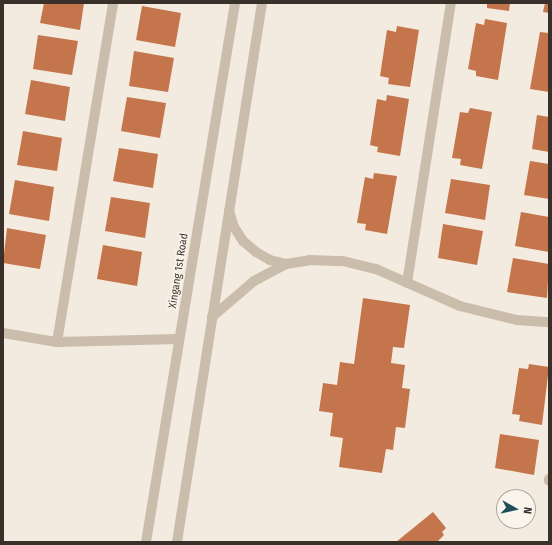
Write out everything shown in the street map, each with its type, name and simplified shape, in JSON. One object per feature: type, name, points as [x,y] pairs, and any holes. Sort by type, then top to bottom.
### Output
[{"type":"street","points":[[56,342],[113,3]]},
{"type":"street","name":"Xingang 1st Road","points":[[146,542],[235,3]]},
{"type":"street","points":[[176,542],[262,3]]},
{"type":"street","points":[[406,283],[451,3]]},
{"type":"street","points":[[229,211],[234,227],[243,241],[256,252],[270,260],[286,264]]},
{"type":"street","points":[[212,317],[239,291],[286,264],[310,260],[343,261],[376,269],[433,296],[481,312],[517,320],[549,322]]},
{"type":"street","points":[[3,333],[56,342],[179,339]]},
{"type":"building","points":[[44,3],[84,3],[80,30],[40,23]]},
{"type":"building","points":[[487,3],[510,3],[509,11],[487,8]]},
{"type":"building","points":[[545,3],[549,3],[549,13],[543,12]]},
{"type":"building","points":[[142,6],[181,13],[175,47],[136,40]]},
{"type":"building","points":[[485,19],[507,23],[498,80],[476,76],[476,71],[468,69],[476,23],[484,25]]},
{"type":"building","points":[[397,26],[419,30],[410,87],[388,84],[389,78],[380,76],[387,30],[396,32]]},
{"type":"building","points":[[540,32],[549,33],[549,92],[530,89]]},
{"type":"building","points":[[38,35],[78,41],[72,75],[33,69]]},
{"type":"building","points":[[134,51],[174,58],[168,92],[129,86]]},
{"type":"building","points":[[31,80],[70,87],[65,121],[25,114]]},
{"type":"building","points":[[387,95],[409,99],[400,156],[377,152],[378,147],[370,145],[377,99],[386,101]]},
{"type":"building","points":[[127,97],[166,103],[160,138],[121,131]]},
{"type":"building","points":[[470,108],[492,112],[482,169],[460,165],[461,159],[452,158],[460,112],[468,113]]},
{"type":"building","points":[[537,115],[549,117],[549,152],[532,149]]},
{"type":"building","points":[[23,131],[62,138],[57,171],[17,165]]},
{"type":"building","points":[[119,148],[158,154],[153,188],[113,181]]},
{"type":"building","points":[[530,161],[549,164],[549,199],[524,195]]},
{"type":"building","points":[[374,173],[397,176],[387,234],[365,230],[366,224],[357,223],[365,177],[373,179]]},
{"type":"building","points":[[451,179],[490,185],[485,220],[445,213]]},
{"type":"building","points":[[15,180],[54,187],[49,221],[9,214]]},
{"type":"building","points":[[111,197],[150,203],[145,238],[105,231]]},
{"type":"building","points":[[521,212],[549,217],[549,252],[515,246]]},
{"type":"building","points":[[443,224],[483,231],[477,265],[438,258]]},
{"type":"building","points":[[7,228],[46,235],[40,269],[3,263]]},
{"type":"building","points":[[103,245],[142,252],[137,286],[97,279]]},
{"type":"building","points":[[513,258],[549,264],[547,298],[507,292]]},
{"type":"building","points":[[363,298],[410,305],[404,348],[393,347],[391,363],[405,365],[402,388],[410,389],[405,428],[396,427],[393,450],[386,449],[382,473],[339,467],[343,438],[330,436],[333,413],[319,411],[323,383],[337,385],[340,362],[354,364]]},
{"type":"building","points":[[529,364],[549,367],[542,425],[519,421],[520,415],[512,414],[519,368],[528,369]]},
{"type":"building","points":[[500,434],[539,440],[534,475],[495,468]]},
{"type":"building","points":[[433,512],[446,528],[442,532],[444,535],[437,542],[396,542]]}]
